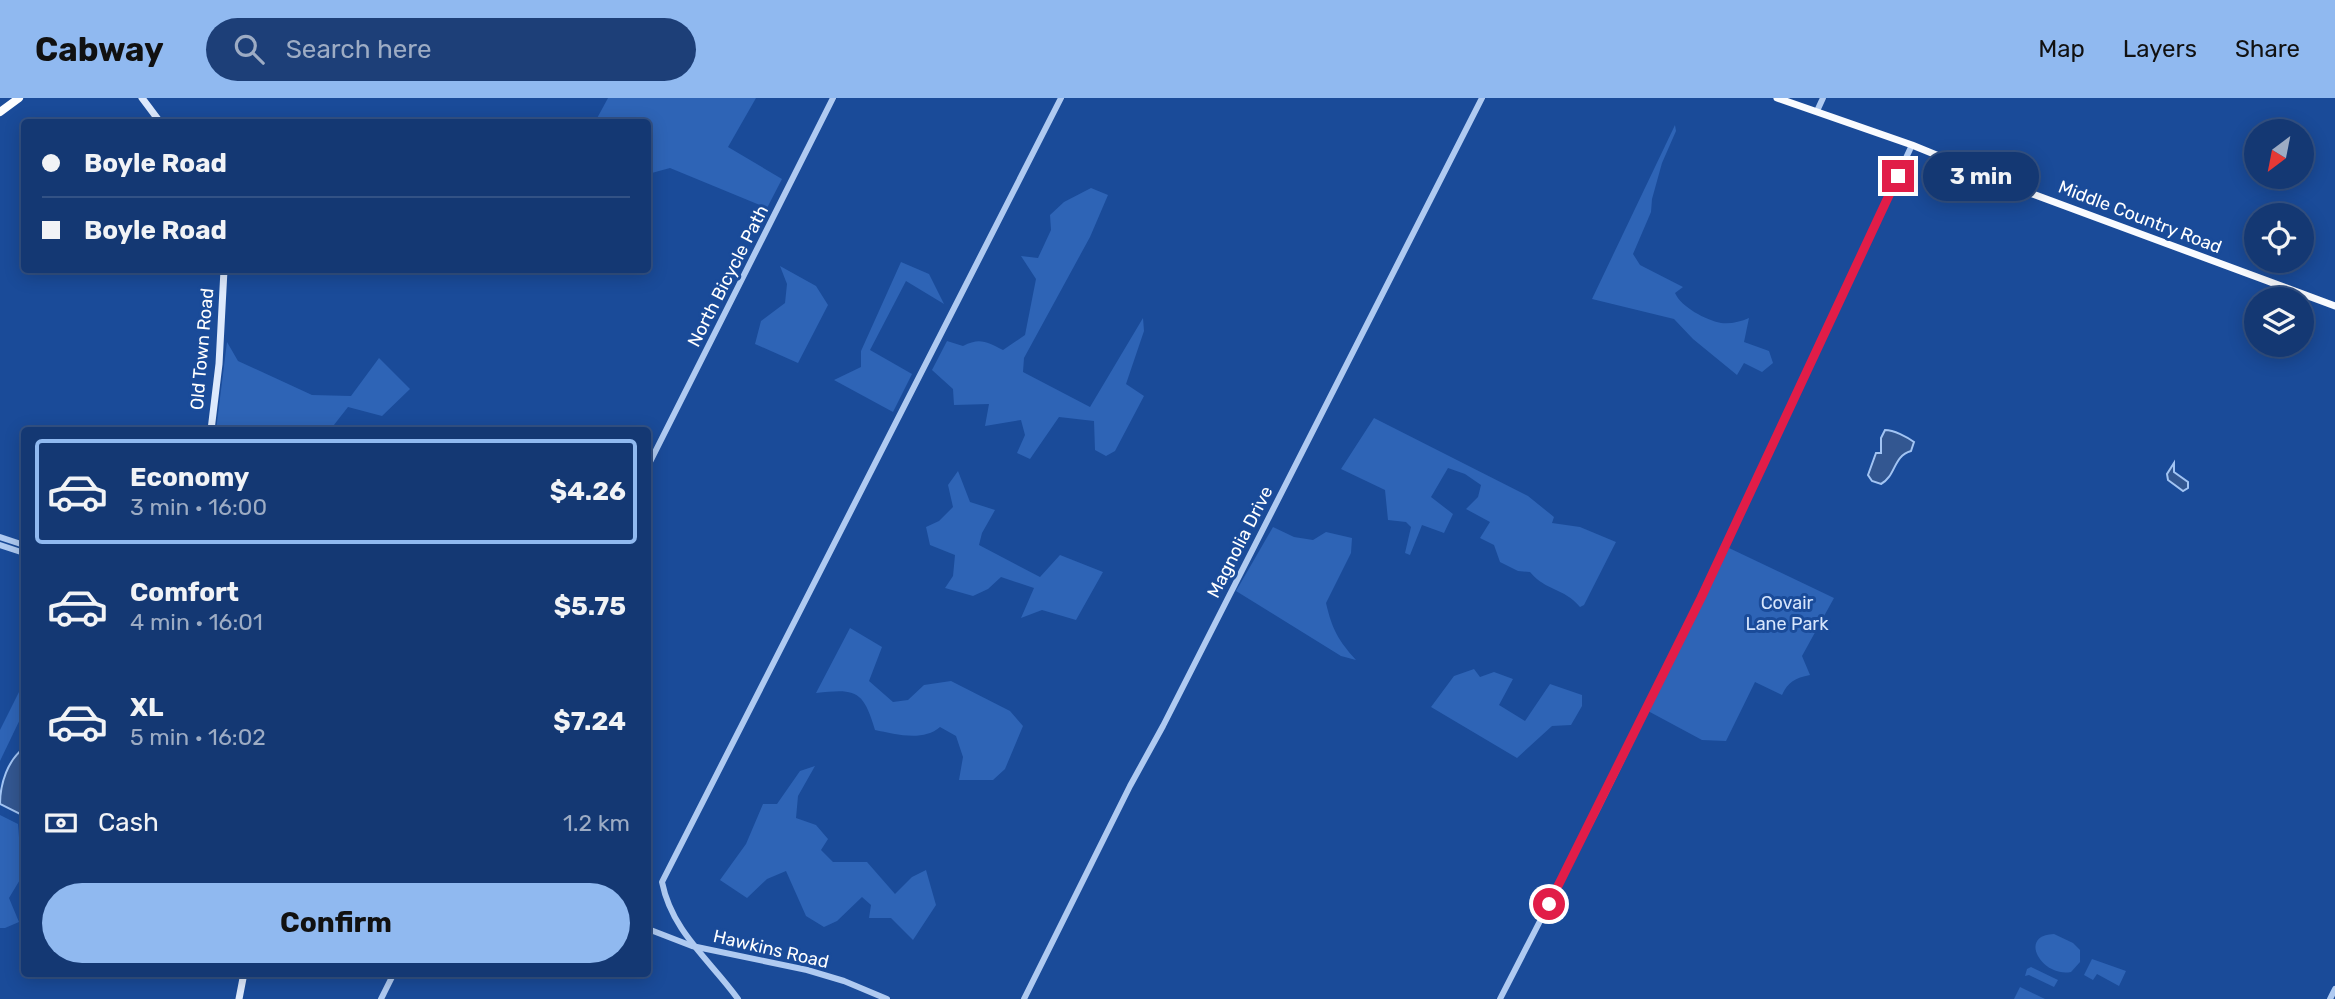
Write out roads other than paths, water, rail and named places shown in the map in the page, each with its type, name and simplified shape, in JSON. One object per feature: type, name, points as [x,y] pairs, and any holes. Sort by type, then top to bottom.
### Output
[{"type":"highway","points":[[0,111],[19,98]]},
{"type":"main road","points":[[142,98],[158,119]]},
{"type":"main road","name":"Middle Country Road","points":[[1777,98],[1912,145],[2042,197],[2335,306]]},
{"type":"main road","name":"Old Town Road","points":[[211,427],[219,364],[223,273]]},
{"type":"main road","points":[[239,999],[243,977]]},
{"type":"street","name":"North Bicycle Path","points":[[651,460],[833,98]]},
{"type":"street","points":[[738,999],[692,946],[672,914],[662,882],[1061,98]]},
{"type":"street","name":"Magnolia Drive","points":[[1024,999],[1482,98]]},
{"type":"street","points":[[1817,111],[1822,98]]},
{"type":"street","points":[[1500,999],[1701,598],[1912,145]]},
{"type":"street","points":[[0,537],[21,544]]},
{"type":"street","points":[[0,545],[21,553]]},
{"type":"street","name":"Hawkins Road","points":[[651,930],[692,946],[807,970],[844,981],[887,999]]},
{"type":"street","points":[[381,999],[392,977]]},
{"type":"street","points":[[2330,999],[2335,989]]},
{"type":"park label","name":"Covair Lane Park","points":[[1787,613]]}]
